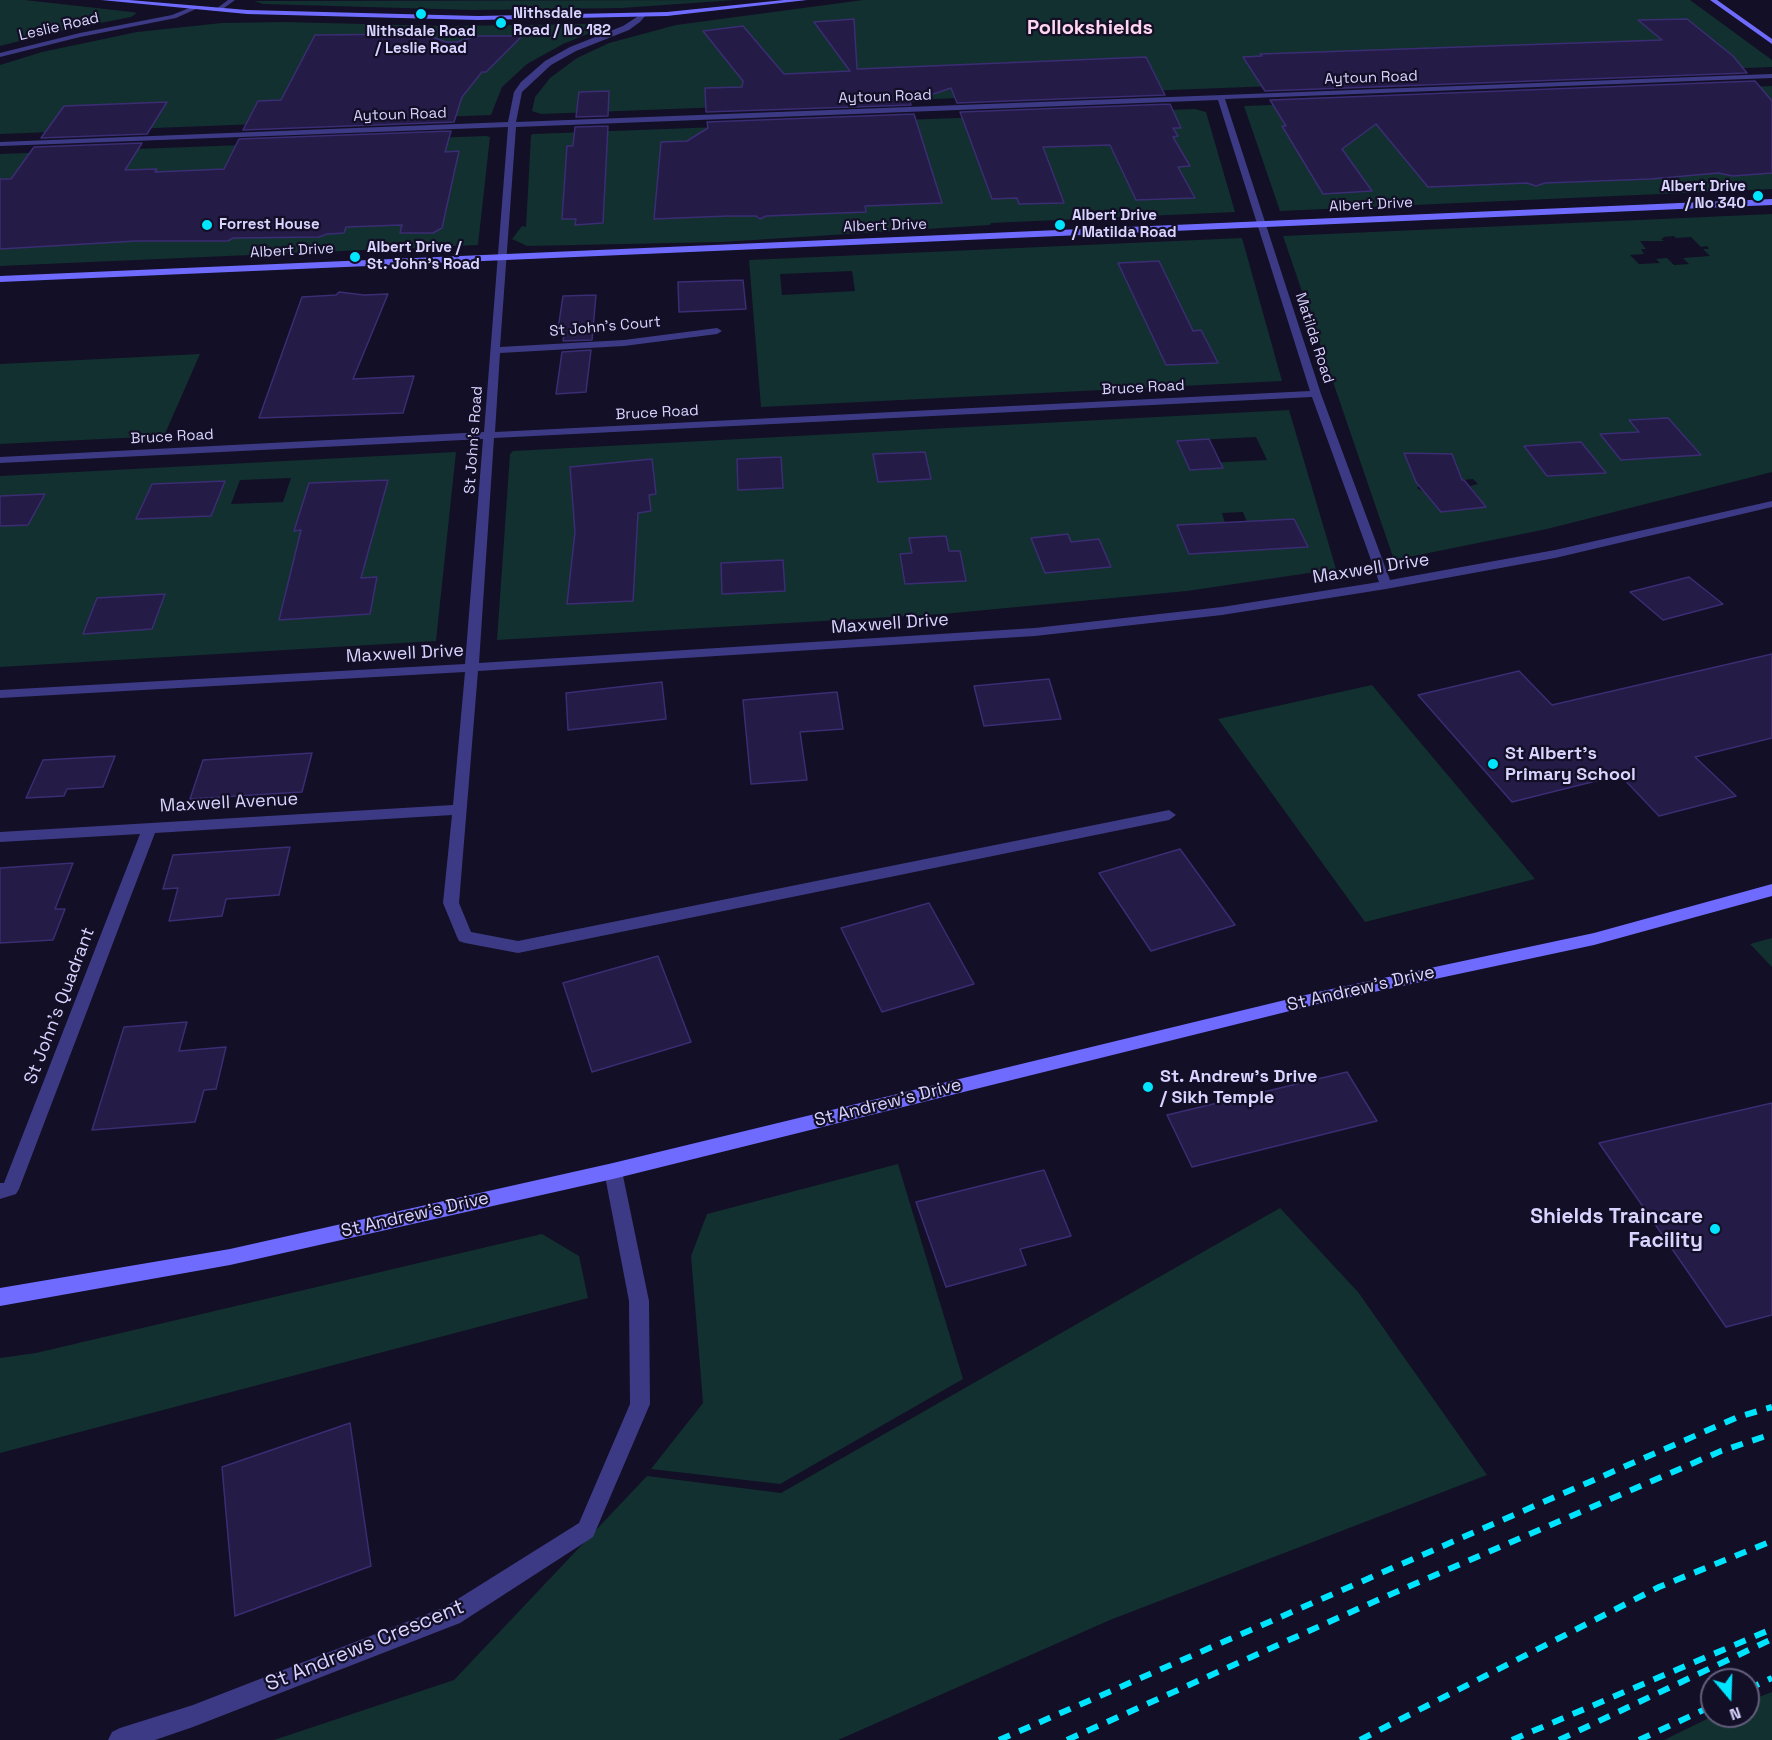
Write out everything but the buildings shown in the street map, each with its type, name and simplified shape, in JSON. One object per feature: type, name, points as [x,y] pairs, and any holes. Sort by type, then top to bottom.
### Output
[{"type":"street","points":[[104,0],[218,10],[450,18],[643,15],[726,10],[804,0]]},
{"type":"street","points":[[218,10],[232,0]]},
{"type":"street","points":[[1713,0],[1772,42]]},
{"type":"street","name":"Leslie Road","points":[[0,55],[80,34],[174,17],[194,8]]},
{"type":"street","name":"St John's Road","points":[[643,15],[633,24],[573,49],[538,71],[518,92],[510,125],[472,668],[451,903],[465,937],[518,946],[1169,815]]},
{"type":"street","name":"Aytoun Road","points":[[0,144],[1772,76]]},
{"type":"street","name":"Matilda Road","points":[[1221,98],[1316,394],[1386,585]]},
{"type":"street","name":"Albert Drive","points":[[0,279],[1772,202]]},
{"type":"street","name":"St John's Court","points":[[495,350],[624,342],[717,330]]},
{"type":"street","name":"Bruce Road","points":[[0,460],[1316,394]]},
{"type":"street","name":"Maxwell Drive","points":[[0,694],[472,668],[1035,632],[1221,611],[1386,585],[1555,554],[1772,504]]},
{"type":"street","name":"Maxwell Avenue","points":[[0,837],[460,810]]},
{"type":"street","name":"St John's Quadrant","points":[[0,1191],[10,1189],[150,828]]},
{"type":"street","name":"St Andrew's Drive","points":[[0,1297],[230,1257],[613,1171],[1318,998],[1594,939],[1772,890]]},
{"type":"street","name":"St Andrews Crescent","points":[[120,1740],[193,1716],[452,1615],[586,1530],[640,1404],[639,1301],[613,1171]]},
{"type":"green space","points":[[0,0],[25,0],[137,13],[131,17],[0,46]]},
{"type":"green space","points":[[735,0],[622,8],[473,10],[263,4],[254,1]]},
{"type":"green space","points":[[863,0],[1690,0],[1772,60],[1772,67],[541,114],[532,111],[535,97],[550,78],[577,58],[609,43],[676,25]]},
{"type":"green space","points":[[284,22],[446,26],[591,24],[600,29],[563,44],[527,64],[502,87],[491,115],[0,134],[0,65],[42,52],[137,32],[222,23]]},
{"type":"green space","points":[[1772,86],[1772,189],[1280,211],[1244,106]]},
{"type":"green space","points":[[1195,109],[1206,112],[1235,212],[991,223],[990,225],[722,242],[527,246],[512,239],[522,226],[526,227],[531,135],[533,134]]},
{"type":"green space","points":[[490,137],[478,245],[0,266],[0,154]]},
{"type":"green space","points":[[1772,214],[1772,472],[1547,529],[1394,560],[1283,236]],"holes":[[[1674,236],[1676,238],[1691,237],[1701,247],[1707,246],[1709,249],[1703,249],[1710,256],[1683,258],[1689,264],[1674,265],[1667,258],[1656,259],[1660,263],[1639,264],[1630,255],[1644,254],[1641,249],[1646,249],[1640,241],[1664,241],[1661,239],[1663,237]],[[1651,419],[1661,430],[1678,429],[1701,455],[1600,434],[1639,432],[1629,420]],[[1405,453],[1452,454],[1462,480],[1473,479],[1478,484],[1470,486],[1486,507],[1441,512],[1424,492],[1417,488],[1420,486]]]},
{"type":"green space","points":[[1242,238],[1282,381],[761,407],[749,260]],"holes":[[[852,271],[855,291],[782,295],[780,274]]]},
{"type":"green space","points":[[200,354],[164,436],[0,444],[0,364]]},
{"type":"green space","points":[[1289,410],[1336,569],[1187,591],[943,614],[497,640],[510,454],[513,451]],"holes":[[[1256,437],[1267,460],[1208,463],[1210,469],[1190,470],[1177,441]],[[1243,512],[1247,522],[1294,519],[1308,547],[1189,554],[1177,526],[1225,523],[1222,513]]]},
{"type":"green space","points":[[456,452],[436,641],[0,667],[0,476]],"holes":[[[291,478],[283,502],[231,504],[240,480]],[[377,577],[370,614],[279,620],[288,583]]]},
{"type":"green space","points":[[1372,685],[1535,879],[1365,922],[1218,719]]},
{"type":"green space","points":[[1772,938],[1772,967],[1750,944]]},
{"type":"green space","points":[[898,1164],[963,1379],[780,1484],[651,1469],[703,1403],[691,1256],[707,1214]]},
{"type":"green space","points":[[1280,1208],[1358,1292],[1487,1475],[1110,1620],[838,1740],[274,1740],[454,1680],[647,1476],[781,1493]]},
{"type":"green space","points":[[542,1234],[579,1256],[588,1298],[0,1453],[0,1358],[36,1353]]},
{"type":"green space","points":[[1772,1692],[1772,1740],[1664,1740],[1700,1722],[1700,1728],[1760,1728],[1760,1696]]},
{"type":"railway","points":[[999,1740],[1738,1417],[1772,1407]]},
{"type":"railway","points":[[1067,1740],[1380,1599],[1721,1451],[1772,1434]]},
{"type":"railway","points":[[1360,1740],[1659,1587],[1772,1541]]},
{"type":"railway","points":[[1512,1740],[1772,1629]]},
{"type":"railway","points":[[1559,1740],[1772,1639]]},
{"type":"railway","points":[[1760,1684],[1772,1678]]},
{"type":"railway","points":[[1639,1740],[1700,1712]]},
{"type":"place","name":"Nithsdale Road / Leslie Road","points":[[421,14]]},
{"type":"place","name":"Nithsdale Road / No 182","points":[[501,23]]},
{"type":"place","name":"Albert Drive / No 340","points":[[1758,196]]},
{"type":"place","name":"Forrest House","points":[[207,225]]},
{"type":"place","name":"Albert Drive / Matilda Road","points":[[1060,225]]},
{"type":"place","name":"Albert Drive / St. John's Road","points":[[355,257]]},
{"type":"place","name":"St Albert's Primary School","points":[[1493,764]]},
{"type":"place","name":"St. Andrew's Drive / Sikh Temple","points":[[1148,1087]]},
{"type":"place","name":"Shields Traincare Facility","points":[[1715,1229]]},
{"type":"district","name":"Pollokshields","points":[[1090,29]]}]
